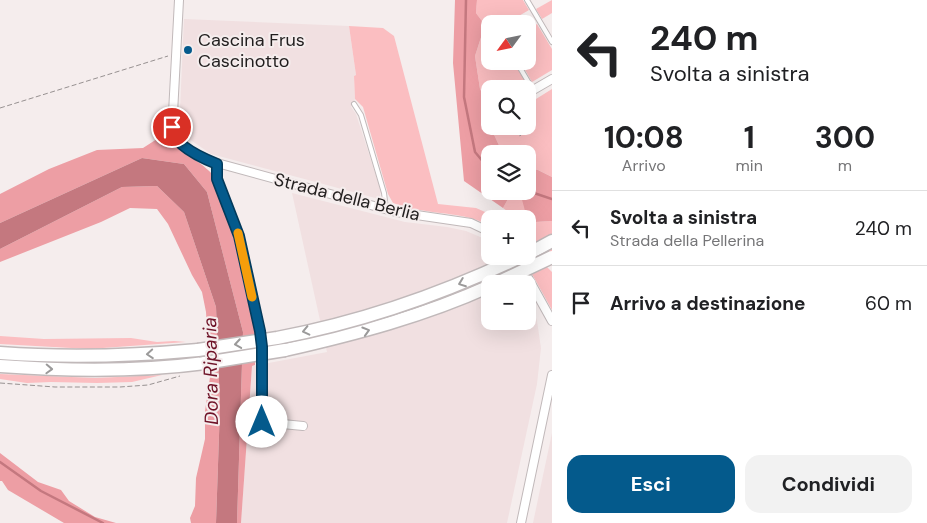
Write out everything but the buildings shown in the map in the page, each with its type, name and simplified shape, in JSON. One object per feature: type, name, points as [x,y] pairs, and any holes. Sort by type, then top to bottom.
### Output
[{"type":"main road","points":[[536,250],[552,241]]},
{"type":"main road","points":[[513,275],[552,256]]},
{"type":"main road","points":[[0,353],[95,357],[198,350],[277,338],[353,320],[431,295],[502,265]]},
{"type":"main road","points":[[0,366],[89,370],[147,369],[205,363],[285,350],[352,335],[437,308],[481,290]]},
{"type":"street","points":[[176,54],[179,0]]},
{"type":"street","name":"Strada della Berlia","points":[[176,54],[172,132],[184,146],[204,159],[386,209],[419,216],[471,223],[481,228]]},
{"type":"street","points":[[536,88],[552,79]]},
{"type":"street","points":[[217,164],[217,179],[239,236],[260,331],[262,347],[262,422],[303,426]]},
{"type":"street","points":[[521,265],[552,321]]},
{"type":"street","points":[[521,523],[552,375]]},
{"type":"lane","points":[[527,0],[552,42]]},
{"type":"lane","points":[[354,104],[360,114],[384,193],[386,209]]},
{"type":"path","points":[[0,108],[176,54]]},
{"type":"path","points":[[0,383],[120,387],[148,385],[181,376]]},
{"type":"shaded area","points":[[455,0],[477,0],[476,13],[481,20],[481,37],[475,56],[481,91],[481,135],[494,135],[499,145],[481,145],[481,193],[464,181],[453,63]]},
{"type":"shaded area","points":[[477,0],[523,0],[529,10],[520,15],[481,15],[481,20],[476,13]]},
{"type":"shaded area","points":[[552,0],[552,13],[542,19],[536,9]]},
{"type":"shaded area","points":[[184,19],[349,26],[356,75],[354,76],[355,99],[351,107],[356,114],[381,191],[379,199],[211,154],[179,132]]},
{"type":"shaded area","points":[[536,25],[552,49],[552,70],[535,80],[531,80],[525,70],[536,70]]},
{"type":"shaded area","points":[[349,26],[383,28],[394,36],[438,204],[476,208],[481,210],[481,222],[464,217],[413,209],[393,203],[388,194],[363,107],[355,99],[354,76],[356,75]]},
{"type":"shaded area","points":[[481,37],[481,70],[518,70],[525,80],[481,80],[481,91],[475,56]]},
{"type":"shaded area","points":[[552,89],[552,177],[536,170],[536,145],[499,145],[494,135],[536,135],[536,99]]},
{"type":"shaded area","points":[[166,131],[180,149],[212,174],[235,239],[255,332],[255,365],[252,366],[241,523],[237,523],[243,332],[207,192],[184,164],[142,158],[0,223],[0,194],[49,169],[97,150],[143,148]]},
{"type":"shaded area","points":[[142,158],[184,164],[207,192],[243,332],[237,523],[216,523],[220,406],[216,307],[184,212],[157,186],[122,187],[0,249],[0,223]]},
{"type":"shaded area","points":[[536,170],[552,177],[552,221],[536,222],[536,210],[525,210],[522,200],[536,200]]},
{"type":"shaded area","points":[[157,186],[184,212],[216,307],[220,406],[216,523],[191,523],[190,518],[195,506],[196,478],[205,439],[205,411],[210,377],[206,312],[202,292],[168,224],[157,209],[130,208],[101,222],[0,262],[0,249],[122,187]]},
{"type":"shaded area","points":[[292,193],[405,222],[466,231],[481,237],[481,265],[513,265],[518,275],[481,275],[481,330],[536,330],[536,318],[541,348],[537,384],[507,523],[241,523],[252,366],[327,352]]},
{"type":"shaded area","points":[[491,200],[507,200],[503,208]]},
{"type":"shaded area","points":[[507,200],[523,200],[529,210],[506,210],[503,208]]},
{"type":"shaded area","points":[[552,221],[552,265],[547,267],[552,272],[552,310],[536,281],[536,275],[533,275],[527,265],[536,265],[536,222]]},
{"type":"shaded area","points":[[0,336],[44,339],[131,338],[157,342],[186,342],[89,349],[0,344]]},
{"type":"shaded area","points":[[0,356],[149,358],[149,363],[103,365],[0,361]]},
{"type":"shaded area","points":[[0,374],[95,378],[162,375],[132,382],[27,383],[0,379]]},
{"type":"shaded area","points":[[552,433],[552,523],[533,523]]},
{"type":"shaded area","points":[[0,453],[38,482],[61,490],[69,501],[95,517],[116,523],[64,523],[8,490],[0,481]]},
{"type":"waterway","points":[[466,0],[464,97],[475,152],[481,159]]},
{"type":"waterway","points":[[536,194],[552,199]]},
{"type":"waterway","points":[[0,462],[41,491],[103,523]]},
{"type":"slow traffic","points":[[238,233],[252,297]]},
{"type":"place","name":"Cascina Frus Cascinotto","points":[[188,50]]},
{"type":"route","points":[[172,127],[174,136],[184,146],[204,159],[217,164],[217,179],[239,236],[262,347],[262,422]]},
{"type":"water label","name":"Dora Riparia","points":[[210,371]]}]
